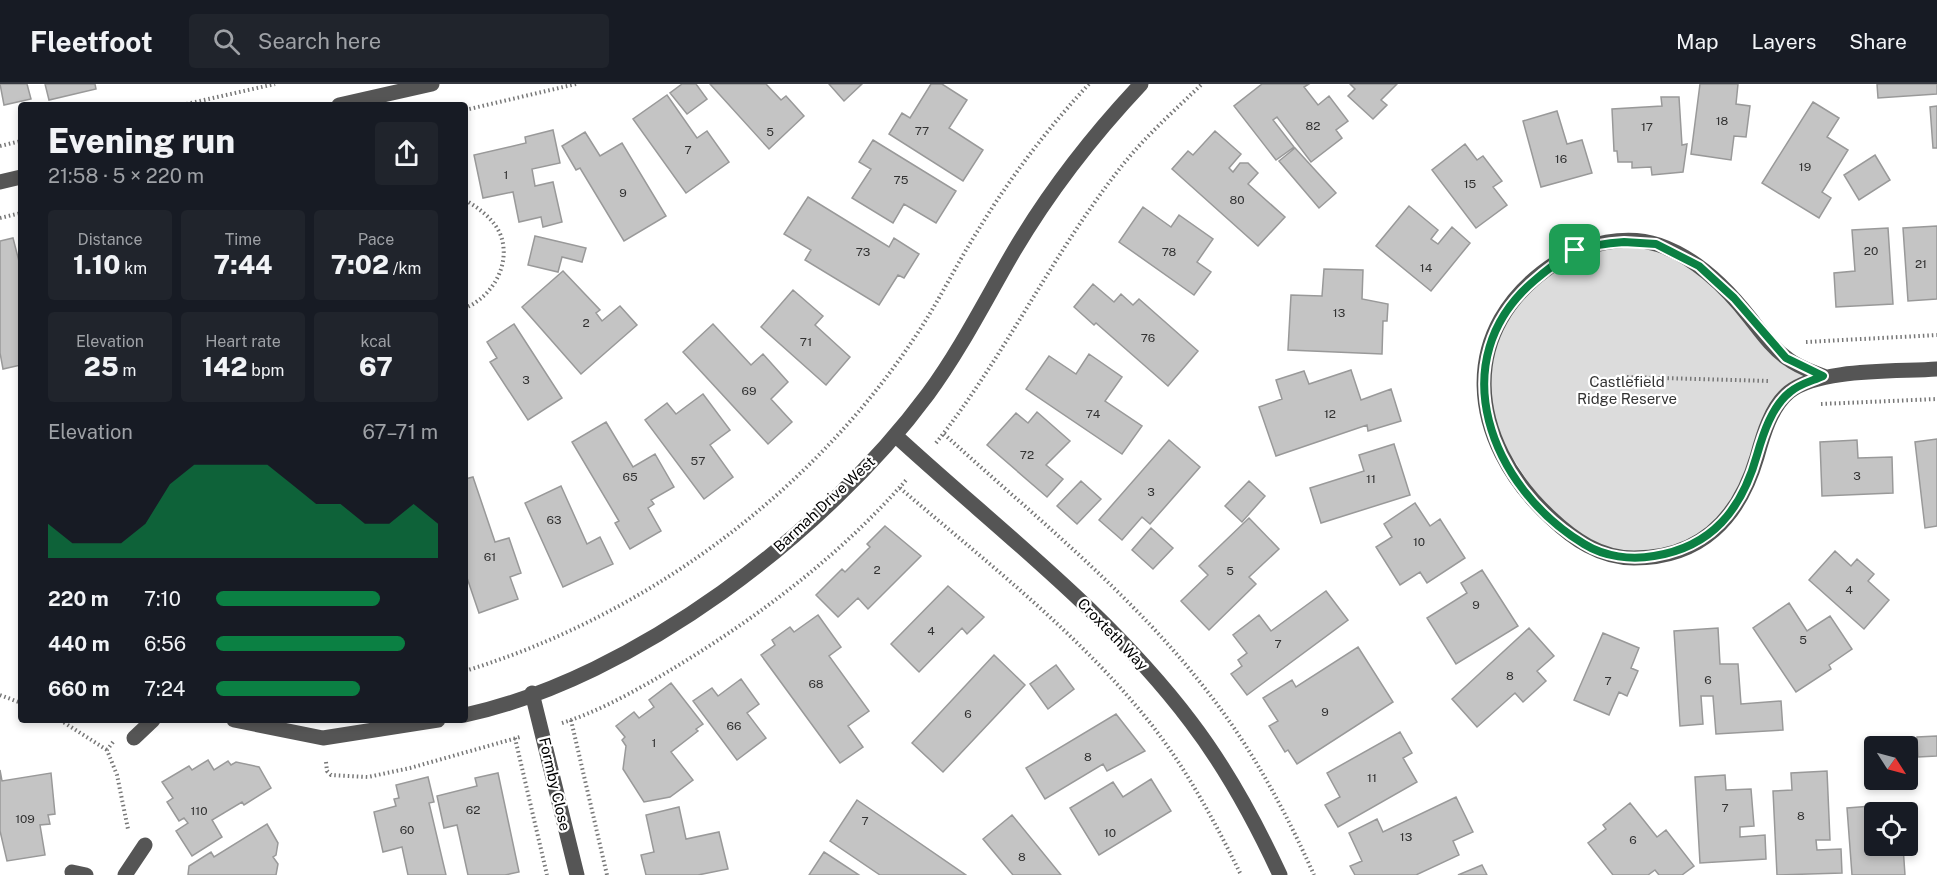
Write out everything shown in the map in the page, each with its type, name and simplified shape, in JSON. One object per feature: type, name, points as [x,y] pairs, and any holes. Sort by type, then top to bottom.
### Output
[{"type":"street","points":[[367,102],[386,100],[432,84]]},
{"type":"street","name":"Barmah Drive West","points":[[468,714],[584,673],[687,615],[779,548],[858,477],[928,394],[957,350],[1044,204],[1077,158],[1142,84]]},
{"type":"street","points":[[0,182],[18,178]]},
{"type":"street","points":[[1823,376],[1786,358],[1734,298],[1699,266],[1656,244],[1624,242],[1597,243],[1575,250],[1552,265],[1514,300],[1501,317],[1490,339],[1484,367],[1483,388],[1487,418],[1495,440],[1505,461],[1533,501],[1586,546],[1609,554],[1632,558],[1671,553],[1692,546],[1711,532],[1742,498],[1764,432],[1782,400],[1790,392],[1823,376],[1937,369]]},
{"type":"street","name":"Croxteth Way","points":[[895,435],[1094,614],[1167,692],[1192,724],[1230,782],[1280,875]]},
{"type":"street","name":"Formby Close","points":[[532,693],[577,875]]},
{"type":"street","points":[[134,738],[150,723]]},
{"type":"street","points":[[249,723],[323,738],[419,723]]},
{"type":"street","points":[[125,875],[144,845]]},
{"type":"path","points":[[195,102],[276,84]]},
{"type":"path","points":[[468,109],[576,84]]},
{"type":"path","points":[[468,670],[503,659],[570,630],[660,582],[710,549],[767,505],[816,458],[883,383],[918,332],[1009,183],[1041,140],[1089,84]]},
{"type":"path","points":[[936,444],[969,401],[1065,248],[1126,162],[1167,117],[1202,84]]},
{"type":"path","points":[[0,146],[18,142]]},
{"type":"path","points":[[468,202],[478,208],[494,224],[501,236],[502,249],[502,262],[492,289],[480,301],[468,307]]},
{"type":"path","points":[[0,218],[18,214]]},
{"type":"path","points":[[1797,344],[1937,335]]},
{"type":"path","points":[[1627,377],[1776,381]]},
{"type":"path","points":[[1815,405],[1937,399]]},
{"type":"path","points":[[558,724],[622,698],[707,648],[784,594],[816,569],[907,479]]},
{"type":"path","points":[[900,488],[1060,626],[1140,711],[1182,767],[1218,828],[1241,875]]},
{"type":"path","points":[[0,695],[18,702]]},
{"type":"path","points":[[571,720],[607,875]]},
{"type":"path","points":[[65,723],[107,750],[117,775],[131,837]]},
{"type":"path","points":[[107,750],[118,735]]},
{"type":"path","points":[[326,762],[327,771],[331,775],[368,777],[410,768],[526,735]]},
{"type":"path","points":[[515,738],[548,875]]},
{"type":"green space","name":"Castlefield Ridge Reserve","points":[[1624,242],[1680,254],[1760,330],[1823,376],[1790,392],[1742,498],[1689,547],[1617,556],[1552,519],[1487,418],[1490,339],[1552,265]]},
{"type":"building","points":[[0,84],[27,84],[31,99],[4,105]]},
{"type":"building","points":[[45,84],[95,84],[96,89],[49,100]]},
{"type":"building","points":[[682,84],[696,84],[707,99],[687,114],[670,93]]},
{"type":"building","points":[[710,84],[766,84],[781,100],[786,96],[804,116],[769,149]]},
{"type":"building","points":[[829,84],[862,84],[844,101]]},
{"type":"building","points":[[931,84],[942,84],[967,100],[949,128],[983,150],[963,181],[889,134],[902,113],[910,118]]},
{"type":"building","points":[[1262,84],[1309,84],[1304,87],[1318,105],[1329,96],[1348,121],[1336,130],[1342,138],[1311,162],[1277,117],[1273,120],[1294,147],[1276,160],[1234,106]]},
{"type":"building","points":[[1350,84],[1397,84],[1381,100],[1387,105],[1373,119],[1348,96],[1355,89]]},
{"type":"building","points":[[1700,84],[1738,84],[1736,104],[1750,106],[1746,137],[1734,136],[1731,160],[1691,154]]},
{"type":"building","points":[[1877,84],[1937,84],[1937,94],[1878,98]]},
{"type":"building","points":[[667,95],[697,138],[707,131],[729,162],[686,193],[633,119]]},
{"type":"building","points":[[1661,97],[1679,97],[1682,145],[1687,144],[1683,172],[1652,175],[1651,167],[1632,168],[1632,162],[1618,162],[1617,151],[1614,151],[1612,109],[1662,106]]},
{"type":"building","points":[[1813,102],[1839,118],[1827,137],[1848,150],[1822,192],[1831,198],[1819,218],[1762,183]]},
{"type":"building","points":[[1937,106],[1937,148],[1933,148],[1930,107]]},
{"type":"building","points":[[1557,111],[1567,144],[1582,140],[1592,173],[1541,187],[1523,121]]},
{"type":"building","points":[[553,130],[560,163],[532,169],[535,186],[553,182],[562,222],[543,227],[541,217],[519,222],[513,192],[483,198],[474,155],[526,143],[525,137]]},
{"type":"building","points":[[1215,131],[1241,154],[1229,168],[1233,172],[1240,163],[1248,163],[1258,173],[1248,184],[1285,217],[1258,246],[1172,169],[1188,151],[1193,155]]},
{"type":"building","points":[[585,132],[600,156],[622,143],[666,216],[624,241],[580,168],[576,170],[562,146]]},
{"type":"building","points":[[873,140],[956,191],[936,223],[904,204],[893,223],[852,198],[871,169],[859,162]]},
{"type":"building","points":[[1465,144],[1477,160],[1483,156],[1502,181],[1493,187],[1507,205],[1476,228],[1432,170]]},
{"type":"building","points":[[1295,148],[1336,193],[1319,208],[1279,161]]},
{"type":"building","points":[[1875,155],[1890,180],[1859,200],[1844,175]]},
{"type":"building","points":[[808,197],[889,247],[894,238],[919,254],[904,278],[898,275],[879,305],[805,260],[811,250],[784,234]]},
{"type":"building","points":[[1409,206],[1438,230],[1431,239],[1438,244],[1452,227],[1470,243],[1431,291],[1376,246]]},
{"type":"building","points":[[1143,207],[1171,227],[1179,215],[1213,239],[1197,262],[1211,272],[1194,295],[1119,242]]},
{"type":"building","points":[[1937,226],[1937,299],[1908,301],[1903,228]]},
{"type":"building","points":[[1888,228],[1893,304],[1836,307],[1834,273],[1855,271],[1852,230]]},
{"type":"building","points":[[535,236],[586,248],[582,262],[562,257],[558,272],[528,265]]},
{"type":"building","points":[[13,238],[18,257],[18,366],[3,369],[0,353],[0,241]]},
{"type":"building","points":[[1324,269],[1363,270],[1362,299],[1388,304],[1387,321],[1383,321],[1382,354],[1288,350],[1291,295],[1322,296]]},
{"type":"building","points":[[563,271],[600,310],[596,313],[602,321],[620,306],[637,325],[581,374],[522,307]]},
{"type":"building","points":[[1093,284],[1114,302],[1121,294],[1133,305],[1139,299],[1198,351],[1168,386],[1096,323],[1094,325],[1074,307]]},
{"type":"building","points":[[793,290],[823,316],[815,325],[850,357],[826,385],[761,327]]},
{"type":"building","points":[[514,324],[562,398],[528,420],[490,362],[497,358],[487,342]]},
{"type":"building","points":[[713,324],[751,365],[763,354],[788,382],[771,399],[792,422],[768,444],[683,352]]},
{"type":"building","points":[[1089,354],[1122,377],[1105,401],[1142,426],[1122,454],[1026,389],[1049,356],[1076,374]]},
{"type":"building","points":[[1351,370],[1361,400],[1391,389],[1401,421],[1368,431],[1367,425],[1276,456],[1259,407],[1282,399],[1276,380],[1304,371],[1309,384]]},
{"type":"building","points":[[703,394],[730,430],[710,445],[733,477],[704,499],[645,420],[667,403],[676,414]]},
{"type":"building","points":[[1037,412],[1070,441],[1046,465],[1063,479],[1047,497],[987,445],[1016,413],[1028,423]]},
{"type":"building","points":[[606,422],[633,467],[655,454],[674,487],[651,500],[654,504],[648,508],[661,531],[630,549],[615,523],[619,521],[572,442]]},
{"type":"building","points":[[1937,439],[1937,526],[1925,528],[1915,442]]},
{"type":"building","points":[[1169,440],[1200,467],[1150,524],[1142,517],[1122,540],[1099,520]]},
{"type":"building","points":[[1857,440],[1858,458],[1892,457],[1893,493],[1822,496],[1820,442]]},
{"type":"building","points":[[1394,444],[1410,495],[1321,523],[1310,488],[1364,471],[1359,455]]},
{"type":"building","points":[[473,477],[495,542],[509,538],[521,573],[510,577],[518,599],[479,613],[468,581],[468,478]]},
{"type":"building","points":[[1081,481],[1101,499],[1077,524],[1057,506]]},
{"type":"building","points":[[1249,481],[1265,496],[1242,522],[1225,506]]},
{"type":"building","points":[[561,486],[587,544],[600,537],[613,564],[563,587],[525,503]]},
{"type":"building","points":[[1415,503],[1430,526],[1440,519],[1465,558],[1427,583],[1420,572],[1400,585],[1376,547],[1392,537],[1384,524]]},
{"type":"building","points":[[1249,518],[1279,549],[1249,577],[1256,584],[1209,630],[1181,601],[1208,575],[1199,566]]},
{"type":"building","points":[[885,526],[921,556],[868,609],[858,598],[838,617],[816,595],[842,569],[845,572],[870,547],[867,544]]},
{"type":"building","points":[[1151,528],[1173,548],[1153,569],[1132,550]]},
{"type":"building","points":[[1835,551],[1851,566],[1857,559],[1874,574],[1868,581],[1889,600],[1864,629],[1809,580]]},
{"type":"building","points":[[1482,570],[1518,626],[1456,664],[1427,618],[1467,593],[1461,583]]},
{"type":"building","points":[[948,586],[984,617],[967,634],[962,628],[919,672],[891,644]]},
{"type":"building","points":[[1326,591],[1348,620],[1247,695],[1231,674],[1242,666],[1238,660],[1247,653],[1233,635],[1259,615],[1271,631]]},
{"type":"building","points":[[1789,603],[1807,631],[1830,616],[1852,649],[1829,665],[1831,669],[1796,692],[1753,628]]},
{"type":"building","points":[[818,615],[841,647],[829,656],[869,711],[848,726],[863,747],[840,763],[761,655],[775,645],[772,640],[790,627],[794,632]]},
{"type":"building","points":[[1529,628],[1554,656],[1537,671],[1546,681],[1523,702],[1515,693],[1477,727],[1452,699]]},
{"type":"building","points":[[1718,628],[1720,664],[1738,664],[1741,704],[1781,701],[1783,730],[1716,734],[1713,696],[1701,696],[1703,724],[1680,726],[1674,631]]},
{"type":"building","points":[[1603,633],[1639,648],[1631,668],[1638,671],[1627,696],[1619,692],[1609,715],[1574,700]]},
{"type":"building","points":[[1358,647],[1393,702],[1297,764],[1288,750],[1285,752],[1269,726],[1278,721],[1263,698],[1292,680],[1296,687]]},
{"type":"building","points":[[994,655],[1025,685],[943,772],[912,743]]},
{"type":"building","points":[[1056,665],[1074,689],[1048,709],[1030,684]]},
{"type":"building","points":[[741,679],[759,704],[747,713],[766,738],[737,760],[693,701],[712,688],[718,696]]},
{"type":"building","points":[[671,683],[703,724],[696,729],[698,731],[671,752],[693,780],[670,797],[644,802],[623,769],[626,746],[622,740],[625,737],[616,726],[634,712],[639,718],[654,707],[649,700]]},
{"type":"building","points":[[1116,714],[1145,751],[1107,771],[1103,764],[1045,799],[1026,768]]},
{"type":"building","points":[[1400,732],[1412,753],[1403,758],[1417,782],[1338,827],[1325,805],[1340,797],[1327,773]]},
{"type":"building","points":[[1937,736],[1937,756],[1918,757],[1918,737]]},
{"type":"building","points":[[208,760],[214,770],[228,761],[231,765],[236,762],[259,767],[271,788],[244,805],[242,802],[212,820],[222,837],[192,856],[176,831],[188,823],[184,818],[179,821],[167,802],[173,798],[162,782],[189,766],[192,770]]},
{"type":"building","points":[[0,770],[2,781],[51,773],[55,814],[48,815],[50,824],[40,825],[45,855],[7,861],[0,831]]},
{"type":"building","points":[[1827,771],[1830,840],[1816,840],[1817,850],[1841,849],[1842,873],[1777,875],[1773,791],[1792,790],[1791,773]]},
{"type":"building","points":[[498,773],[519,872],[505,875],[468,875],[457,825],[444,828],[437,796],[477,786],[475,778]]},
{"type":"building","points":[[1725,775],[1726,790],[1751,789],[1754,826],[1740,827],[1740,837],[1765,835],[1766,859],[1700,863],[1695,777]]},
{"type":"building","points":[[428,777],[434,802],[429,803],[446,875],[408,875],[402,847],[383,852],[374,812],[396,806],[394,799],[399,798],[396,785]]},
{"type":"building","points":[[1151,779],[1171,811],[1099,855],[1070,808],[1113,782],[1123,797]]},
{"type":"building","points":[[1456,797],[1473,832],[1453,841],[1459,855],[1416,875],[1355,875],[1350,866],[1362,861],[1349,833],[1377,819],[1383,832]]},
{"type":"building","points":[[857,800],[966,875],[880,875],[830,841]]},
{"type":"building","points":[[1630,803],[1657,837],[1666,830],[1694,866],[1682,875],[1659,875],[1655,870],[1648,875],[1613,875],[1588,843],[1606,829],[1603,825]]},
{"type":"building","points":[[679,807],[686,839],[719,832],[728,869],[698,875],[646,875],[641,855],[654,852],[646,815]]},
{"type":"building","points":[[1864,807],[1864,856],[1904,856],[1905,875],[1852,875],[1847,808]]},
{"type":"building","points":[[1012,815],[1061,875],[1013,875],[983,839]]},
{"type":"building","points":[[267,824],[278,843],[276,855],[273,857],[278,864],[276,875],[188,875],[189,866],[211,852],[214,857]]},
{"type":"building","points":[[824,852],[859,875],[809,875]]},
{"type":"building","points":[[1482,865],[1487,875],[1458,875]]},
{"type":"route","points":[[1624,242],[1656,244],[1680,254],[1715,278],[1769,342],[1786,358],[1823,376],[1790,392],[1782,400],[1767,425],[1742,498],[1730,514],[1692,546],[1671,553],[1632,558],[1617,556],[1586,546],[1533,501],[1518,482],[1495,440],[1487,418],[1483,388],[1484,367],[1490,339],[1501,317],[1514,300],[1552,265],[1575,250],[1597,243],[1624,242]]}]
